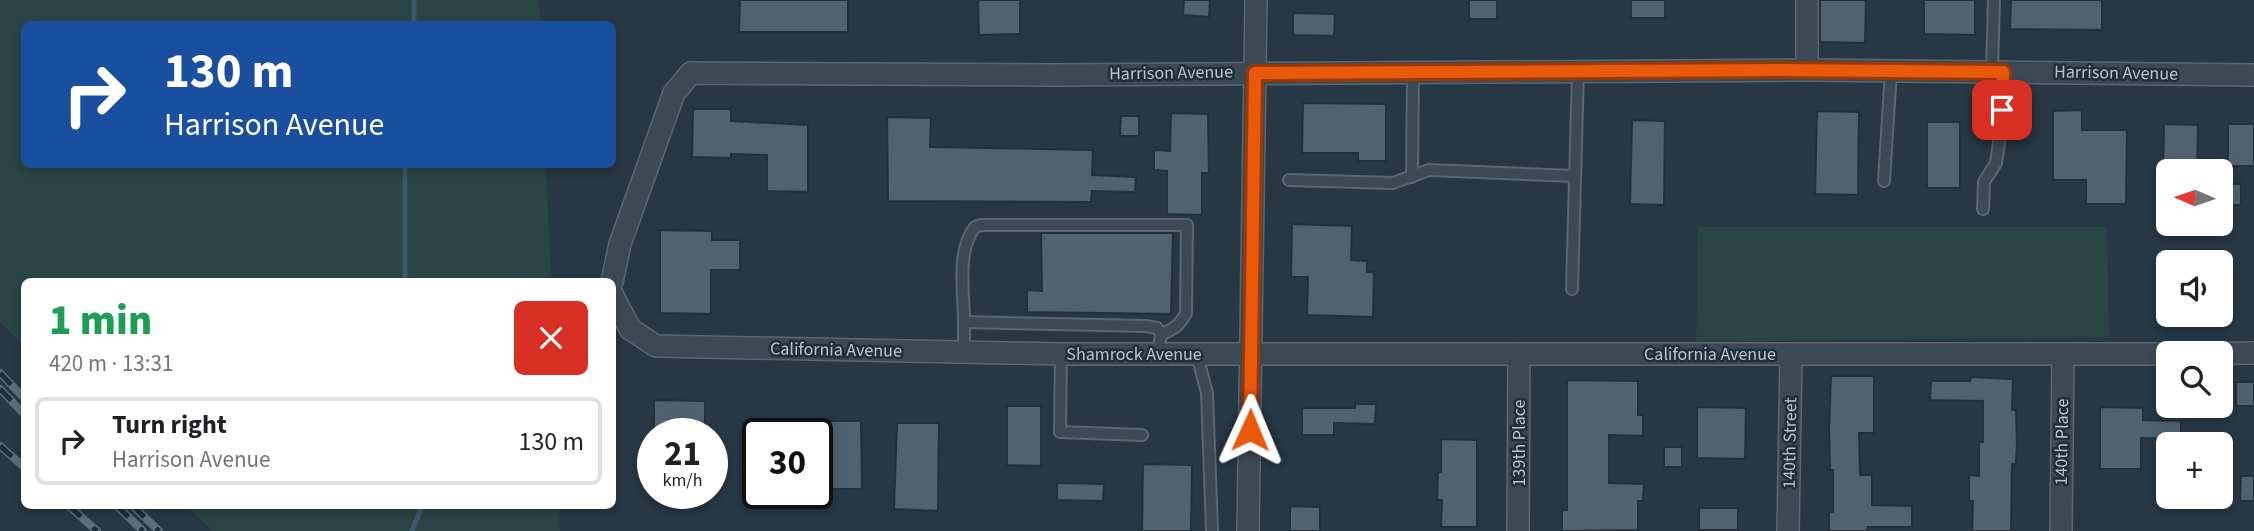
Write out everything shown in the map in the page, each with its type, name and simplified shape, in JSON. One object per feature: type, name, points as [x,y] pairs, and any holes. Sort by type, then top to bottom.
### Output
[{"type":"street","points":[[1248,531],[1256,0]]},
{"type":"street","points":[[1807,0],[1807,70]]},
{"type":"street","name":"Harrison Avenue","points":[[613,278],[620,244],[674,93],[691,74],[1807,70],[2254,75]]},
{"type":"street","name":"California Avenue","points":[[616,303],[630,329],[656,346],[1016,354]]},
{"type":"street","name":"Shamrock Avenue","points":[[1016,354],[1061,354],[1160,344],[1197,355],[1252,355]]},
{"type":"street","name":"California Avenue","points":[[2233,353],[2254,353]]},
{"type":"street","name":"139th Place","points":[[1518,531],[1519,354]]},
{"type":"street","name":"140th Street","points":[[1788,531],[1791,354]]},
{"type":"street","name":"140th Place","points":[[2061,531],[2063,354]]},
{"type":"street","name":"California Avenue","points":[[1252,355],[2156,354]]},
{"type":"lane","points":[[1983,209],[1984,182],[1996,163],[2001,128],[1994,0]]},
{"type":"lane","points":[[1572,289],[1578,71]]},
{"type":"lane","points":[[1884,181],[1891,71]]},
{"type":"lane","points":[[1412,177],[1413,72]]},
{"type":"lane","points":[[1289,180],[1393,183],[1429,170],[1575,176]]},
{"type":"lane","points":[[964,353],[964,256],[970,234],[975,227],[981,225],[1187,225],[1186,313],[1181,323],[1160,344]]},
{"type":"lane","points":[[964,322],[1146,326],[1157,328],[1160,344]]},
{"type":"lane","points":[[1061,354],[1060,432],[1142,435]]},
{"type":"lane","points":[[1197,355],[1207,393],[1212,531]]},
{"type":"green space","points":[[0,0],[539,0],[540,21],[21,21],[21,168],[546,168],[551,278],[21,278],[21,343],[0,322]]},
{"type":"green space","points":[[1698,227],[2107,227],[2109,337],[1696,342]]},
{"type":"green space","points":[[190,509],[559,509],[560,531],[212,531]]},
{"type":"building","points":[[740,0],[848,0],[848,32],[739,32]]},
{"type":"building","points":[[978,0],[1020,0],[1020,34],[979,35]]},
{"type":"building","points":[[1184,0],[1210,0],[1209,17],[1183,15]]},
{"type":"building","points":[[1469,0],[1497,0],[1497,19],[1469,19]]},
{"type":"building","points":[[1631,0],[1665,0],[1665,18],[1631,18]]},
{"type":"building","points":[[1820,0],[1866,0],[1865,43],[1820,42]]},
{"type":"building","points":[[1924,0],[1975,0],[1975,35],[1924,34]]},
{"type":"building","points":[[2011,0],[2102,0],[2102,30],[2010,29]]},
{"type":"building","points":[[1293,13],[1335,14],[1334,36],[1293,35]]},
{"type":"building","points":[[1303,103],[1386,104],[1386,161],[1358,161],[1358,153],[1302,153]]},
{"type":"building","points":[[693,109],[731,109],[731,121],[808,125],[808,192],[767,191],[767,155],[692,157]]},
{"type":"building","points":[[2082,110],[2082,130],[2127,130],[2126,204],[2086,204],[2086,180],[2053,180],[2053,111]]},
{"type":"building","points":[[1817,111],[1859,112],[1858,195],[1815,194]]},
{"type":"building","points":[[1171,113],[1208,114],[1209,173],[1202,173],[1202,215],[1167,214],[1167,171],[1154,170],[1154,150],[1170,151]]},
{"type":"building","points":[[1121,116],[1139,116],[1139,136],[1120,136]]},
{"type":"building","points":[[887,117],[931,118],[930,147],[1093,150],[1092,175],[1136,177],[1135,192],[1092,191],[1091,202],[888,201]]},
{"type":"building","points":[[1632,120],[1665,121],[1664,205],[1630,204]]},
{"type":"building","points":[[1927,122],[1960,122],[1960,188],[1927,188]]},
{"type":"building","points":[[2164,124],[2198,125],[2197,159],[2163,159]]},
{"type":"building","points":[[2228,124],[2254,124],[2254,166],[2233,166],[2233,159],[2228,159]]},
{"type":"building","points":[[2233,184],[2241,184],[2241,205],[2233,205]]},
{"type":"building","points":[[1292,224],[1352,226],[1351,260],[1367,261],[1367,272],[1374,272],[1373,317],[1307,315],[1308,277],[1291,277]]},
{"type":"building","points":[[660,230],[712,231],[712,240],[740,240],[740,270],[711,270],[711,314],[660,313]]},
{"type":"building","points":[[1041,233],[1173,233],[1171,314],[1027,312],[1027,290],[1042,291]]},
{"type":"building","points":[[1831,376],[1874,376],[1874,433],[1859,433],[1860,475],[1872,475],[1872,505],[1912,506],[1912,527],[1868,527],[1867,531],[1829,531],[1829,512],[1833,512],[1829,428]]},
{"type":"building","points":[[1971,377],[2013,379],[2012,410],[2016,410],[2017,443],[2016,464],[2012,464],[2011,531],[1972,531],[1973,501],[1969,501],[1969,475],[1979,476],[1979,442],[1983,442],[1983,401],[1930,400],[1931,381],[1970,381]]},
{"type":"building","points":[[1567,380],[1638,381],[1638,415],[1643,415],[1643,436],[1609,435],[1609,483],[1644,484],[1643,501],[1638,501],[1638,530],[1562,531],[1562,510],[1567,510]]},
{"type":"building","points":[[2236,382],[2254,382],[2254,406],[2236,406]]},
{"type":"building","points":[[654,400],[705,401],[705,418],[654,418]]},
{"type":"building","points":[[1355,404],[1376,404],[1375,424],[1334,423],[1334,435],[1302,435],[1302,408],[1355,408]]},
{"type":"building","points":[[1007,406],[1041,406],[1041,466],[1007,465]]},
{"type":"building","points":[[1697,407],[1746,408],[1745,459],[1697,458]]},
{"type":"building","points":[[2100,407],[2143,408],[2143,420],[2181,421],[2181,432],[2156,432],[2156,438],[2141,438],[2141,469],[2100,469]]},
{"type":"building","points":[[833,421],[861,421],[862,489],[833,489]]},
{"type":"building","points":[[897,423],[939,423],[938,511],[894,509]]},
{"type":"building","points":[[1441,439],[1477,440],[1477,527],[1441,527],[1442,500],[1437,500],[1438,472],[1441,472]]},
{"type":"building","points":[[1664,447],[1682,447],[1682,467],[1664,467]]},
{"type":"building","points":[[1143,464],[1192,465],[1191,531],[1142,531]]},
{"type":"building","points":[[2241,476],[2254,476],[2254,501],[2240,501]]},
{"type":"building","points":[[1057,483],[1104,484],[1103,501],[1057,500]]},
{"type":"building","points":[[1290,506],[1320,507],[1320,531],[1290,531]]},
{"type":"building","points":[[1699,508],[1738,508],[1738,530],[1699,530]]},
{"type":"waterway","points":[[414,0],[414,21]]},
{"type":"waterway","points":[[405,168],[405,278]]},
{"type":"waterway","points":[[412,531],[421,509]]},
{"type":"railway","points":[[0,373],[21,395]]},
{"type":"railway","points":[[0,389],[21,411]]},
{"type":"railway","points":[[0,446],[21,464]]},
{"type":"railway","points":[[72,509],[97,531]]},
{"type":"railway","points":[[120,509],[143,531]]},
{"type":"railway","points":[[136,509],[159,531]]},
{"type":"route","points":[[1250,430],[1255,73],[1781,70],[2003,72],[2002,110]]}]
